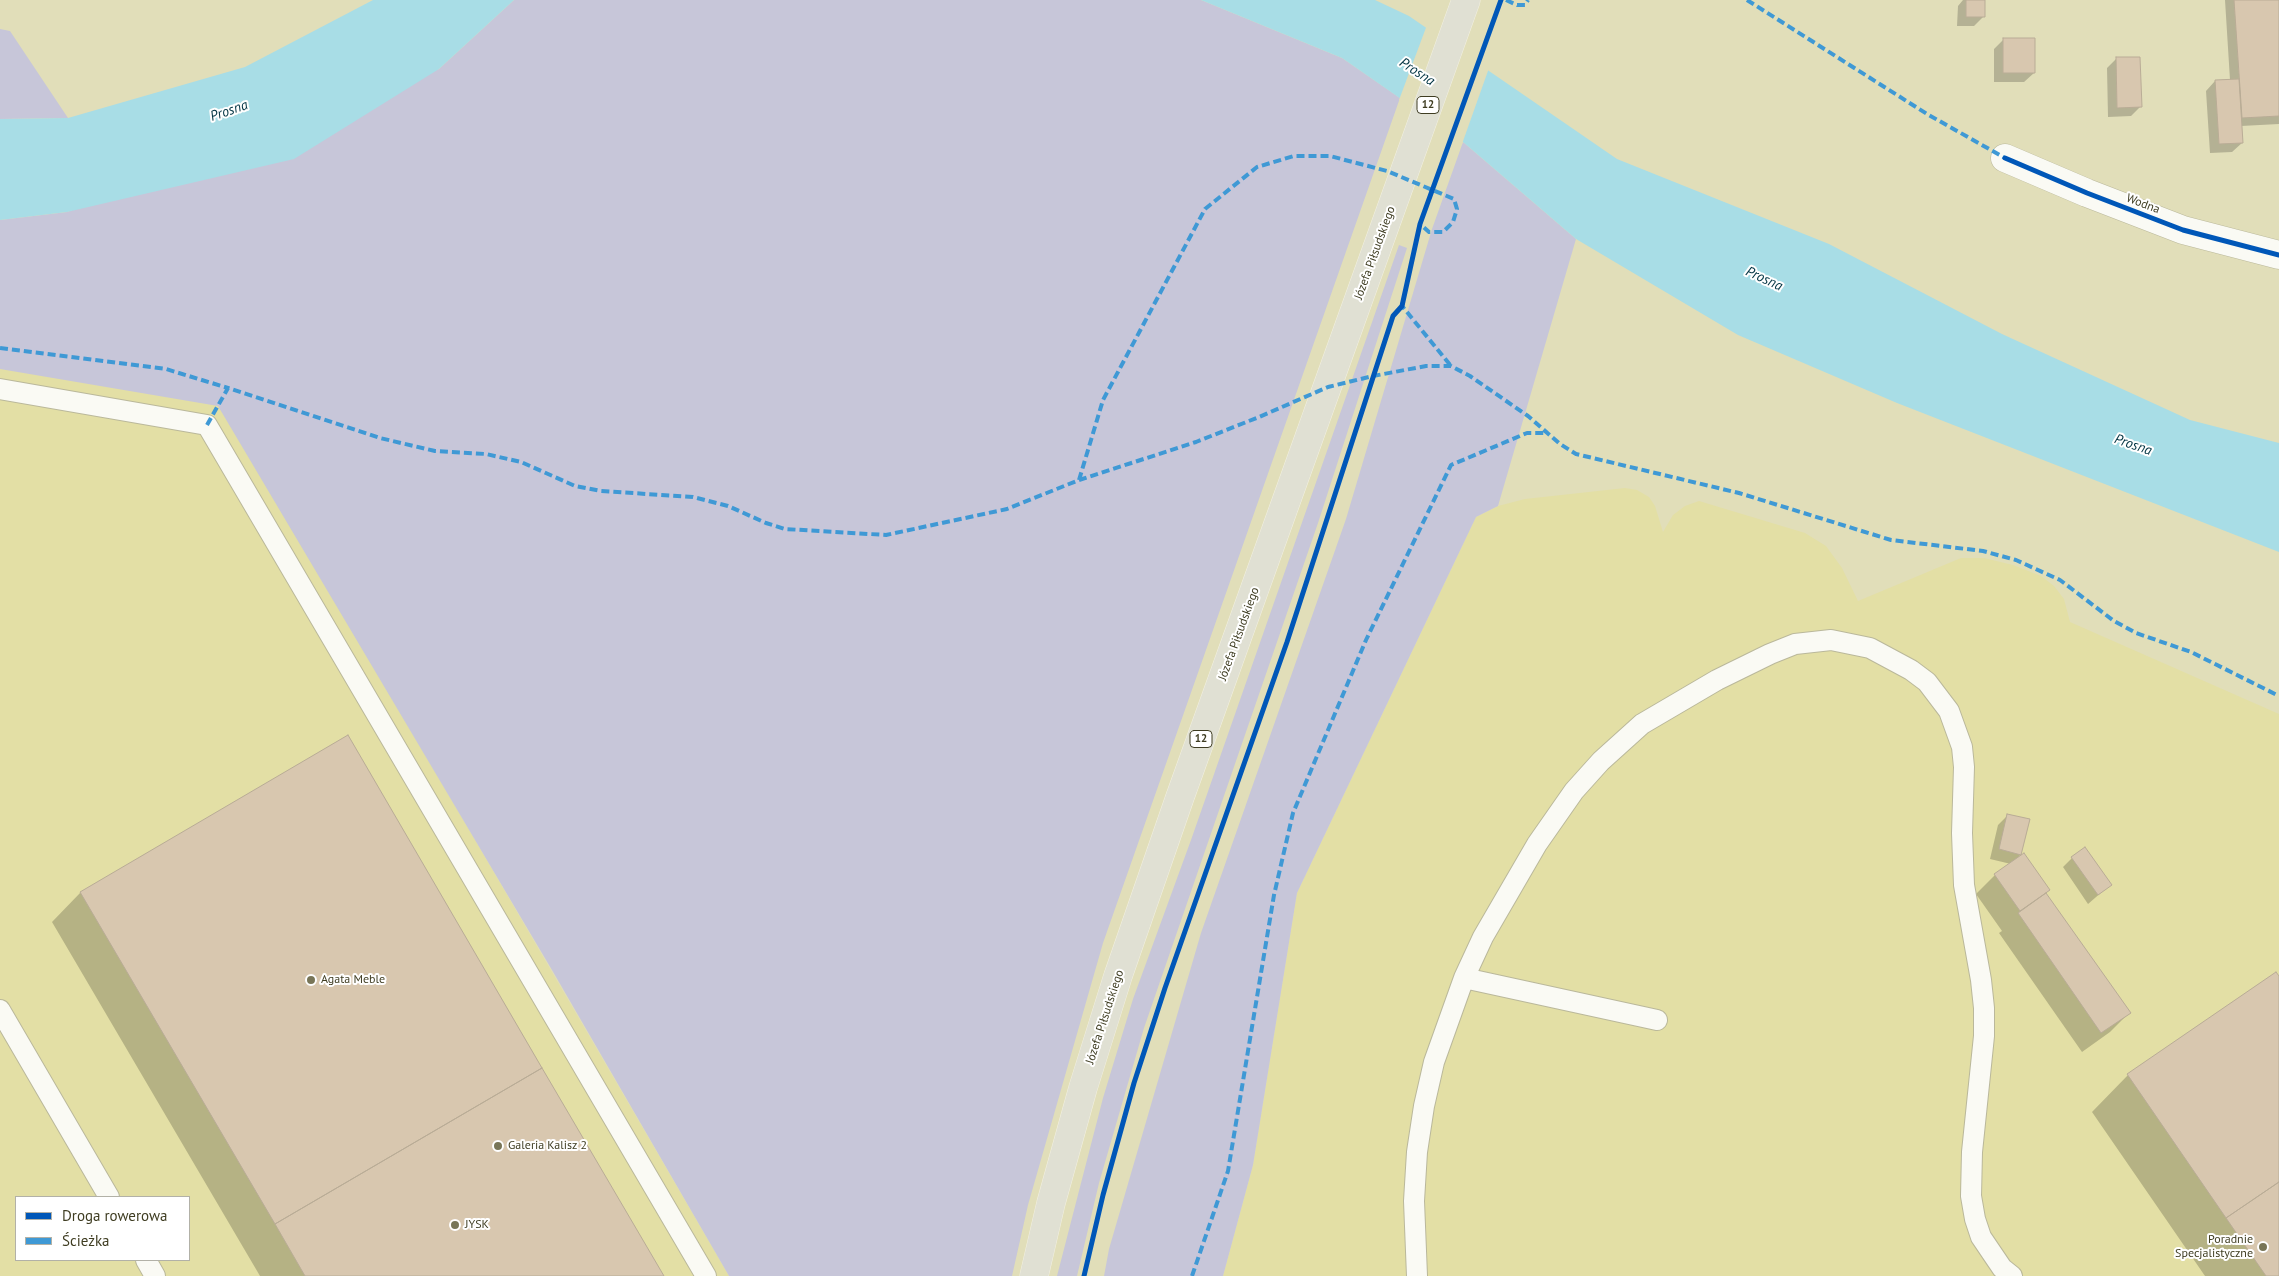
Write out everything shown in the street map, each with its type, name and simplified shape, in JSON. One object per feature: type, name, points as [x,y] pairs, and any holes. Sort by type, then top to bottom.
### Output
[{"type":"main road","name":"Józefa Piłsudskiego","points":[[1034,1276],[1051,1203],[1083,1088],[1118,976],[1180,797],[1466,0]]},
{"type":"street","name":"Wodna","points":[[2005,158],[2087,193],[2183,230],[2279,255]]},
{"type":"lane","points":[[0,389],[207,425],[706,1276]]},
{"type":"lane","points":[[1417,1276],[1414,1201],[1417,1152],[1424,1106],[1434,1062],[1464,978],[1503,900],[1536,844],[1574,791],[1600,761],[1642,724],[1717,680],[1795,644],[1831,640],[1870,648],[1891,658],[1927,682],[1949,711],[1962,748],[1964,775],[1963,876],[1981,980],[1984,1027],[1972,1152],[1971,1196],[1981,1237],[1996,1261],[2012,1276]]},
{"type":"lane","points":[[1464,978],[1657,1020]]},
{"type":"lane","points":[[0,1010],[108,1196]]},
{"type":"lane","points":[[147,1261],[155,1276]]},
{"type":"shaded area","points":[[514,0],[1201,0],[1342,58],[1400,98],[1103,943],[1028,1205],[1012,1276],[729,1276],[552,970],[218,406],[0,369],[0,220],[67,212],[439,69]]},
{"type":"shaded area","points":[[0,29],[10,31],[68,118],[0,119]]},
{"type":"shaded area","points":[[1463,142],[1576,239],[1498,506],[1476,517],[1297,893],[1253,1165],[1223,1276],[1104,1276],[1109,1249],[1201,933],[1346,519],[1432,229]]},
{"type":"shaded area","points":[[1399,245],[1407,248],[1318,523],[1144,1028],[1099,1183],[1077,1276],[1057,1276],[1103,1098],[1133,999],[1191,840]]},
{"type":"shaded area","points":[[0,330],[189,349],[729,1276],[0,1276]]},
{"type":"shaded area","points":[[1625,488],[1637,490],[1649,497],[1655,506],[1663,532],[1673,515],[1685,506],[1699,501],[1805,533],[1826,546],[1842,568],[1858,601],[1961,558],[1984,558],[2013,565],[2041,576],[2054,586],[2064,599],[2070,622],[2279,714],[2279,1276],[1223,1276],[1253,1165],[1297,893],[1476,517],[1498,506],[1525,499]]},
{"type":"water","name":"Prosna","points":[[373,0],[514,0],[439,69],[294,159],[67,212],[0,220],[0,119],[68,118],[245,67]]},
{"type":"water","name":"Prosna","points":[[1201,0],[1375,0],[1409,16],[1617,159],[1829,244],[2002,334],[2190,420],[2279,443],[2279,552],[1897,403],[1738,335],[1576,239],[1463,142],[1342,58]]},
{"type":"pier","points":[[1427,25],[1489,68],[1462,144],[1399,100]]},
{"type":"building","points":[[1966,0],[1985,0],[1985,17],[1966,17]]},
{"type":"building","points":[[2234,0],[2279,0],[2279,116],[2242,118]]},
{"type":"building","points":[[2003,38],[2035,38],[2035,73],[2003,73]]},
{"type":"building","points":[[2116,57],[2140,57],[2142,107],[2117,108]]},
{"type":"building","points":[[2239,79],[2243,143],[2219,144],[2215,80]]},
{"type":"building","name":"Agata Meble","points":[[348,735],[542,1068],[275,1224],[80,892]]},
{"type":"building","points":[[2007,814],[2030,819],[2021,855],[1999,849]]},
{"type":"building","points":[[2085,847],[2112,885],[2098,895],[2071,857]]},
{"type":"building","points":[[2024,853],[2050,890],[2020,911],[1994,874]]},
{"type":"building","points":[[2046,893],[2131,1013],[2101,1033],[2018,913]]},
{"type":"building","points":[[2276,972],[2279,976],[2279,1182],[2226,1218],[2127,1074]]},
{"type":"building","name":"Galeria Kalisz 2","points":[[542,1068],[664,1276],[305,1276],[275,1224]]},
{"type":"building","name":"Poradnie Specjalistyczne","points":[[2279,1182],[2279,1276],[2266,1276],[2226,1218]]},
{"type":"marked path","points":[[1506,0],[1517,5],[1525,5],[1528,0]]},
{"type":"marked path","points":[[1747,0],[1927,114],[2005,158]]},
{"type":"marked path","points":[[1079,480],[1103,400],[1205,209],[1257,167],[1294,156],[1330,156],[1387,171],[1454,199],[1457,209],[1453,222],[1443,232],[1429,232],[1420,224]]},
{"type":"marked path","points":[[1403,302],[1402,306],[1451,366]]},
{"type":"marked path","points":[[0,348],[166,369],[228,388]]},
{"type":"marked path","points":[[207,425],[228,388],[380,438],[435,451],[486,454],[521,462],[575,486],[601,491],[693,497],[728,506],[766,523],[785,529],[886,535],[1007,509],[1079,480],[1196,442],[1328,387],[1426,366],[1451,366],[1470,376],[1528,416],[1560,444],[1576,454],[1739,493],[1891,540],[1983,551],[2016,560],[2060,580],[2114,621],[2136,633],[2191,652],[2279,696]]},
{"type":"marked path","points":[[1192,1276],[1228,1171],[1274,895],[1293,813],[1366,640],[1451,465],[1527,433],[1546,433]]},
{"type":"cycle path","points":[[1084,1276],[1103,1195],[1134,1083],[1165,988],[1287,642],[1393,316],[1402,306],[1420,224],[1501,0]]},
{"type":"cycle path","points":[[2005,158],[2087,193],[2183,230],[2279,255]]},
{"type":"place","name":"Agata Meble","points":[[311,980]]},
{"type":"place","name":"Galeria Kalisz 2","points":[[498,1146]]},
{"type":"place","name":"JYSK","points":[[455,1225]]},
{"type":"place","name":"Poradnie Specjalistyczne","points":[[2263,1247]]}]
